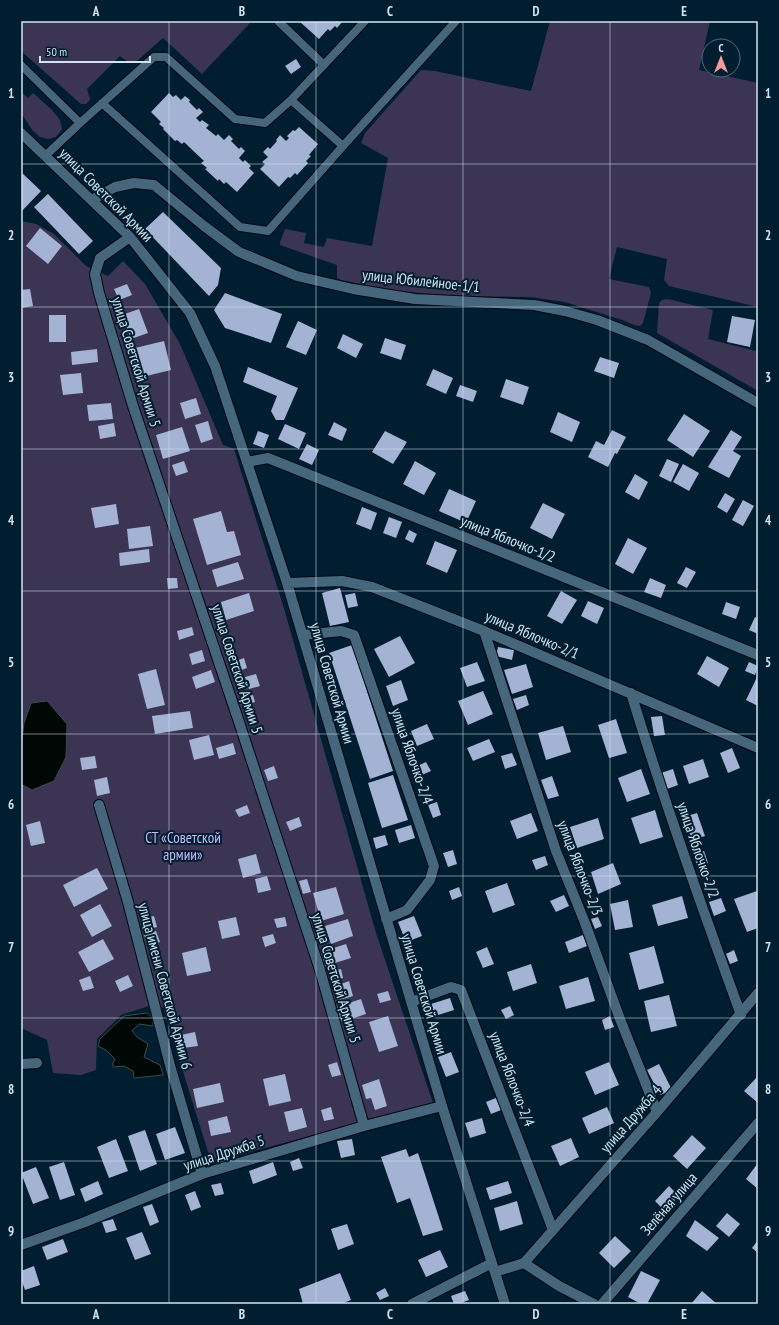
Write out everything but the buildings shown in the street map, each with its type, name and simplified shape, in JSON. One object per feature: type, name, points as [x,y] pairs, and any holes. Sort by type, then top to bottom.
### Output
[{"type":"street","name":"улица Советской Армии","points":[[21,133],[130,236],[190,313],[215,366],[287,583],[442,1106],[505,1304]]},
{"type":"street","name":"улица Юбилейное-1/1","points":[[92,200],[115,187],[134,183],[154,185],[204,226],[240,252],[297,276],[353,289],[415,299],[534,305],[597,320],[648,340],[758,403]]},
{"type":"street","name":"улица Советской Армии 5","points":[[130,236],[100,258],[95,274],[99,293],[138,420],[320,970],[364,1126]]},
{"type":"street","name":"улица Яблочко-1/2","points":[[246,462],[268,458],[758,655]]},
{"type":"street","name":"улица Яблочко-2/1","points":[[287,583],[342,581],[372,587],[484,631],[758,748]]},
{"type":"street","name":"улица Яблочко-2/4","points":[[302,635],[341,631],[354,635],[434,866],[430,880],[407,910],[386,919]]},
{"type":"street","name":"улица Яблочко-2/3","points":[[484,631],[556,851],[657,1112]]},
{"type":"street","name":"улица Яблочко-2/2","points":[[630,693],[694,887],[741,1015]]},
{"type":"street","name":"улица имени Советской Армии 6","points":[[99,805],[130,910],[171,1069],[202,1174]]},
{"type":"street","name":"улица Яблочко-2/4","points":[[411,1002],[451,987],[461,990],[554,1230]]},
{"type":"street","name":"улица Дружба 4","points":[[524,1263],[657,1112],[741,1015],[758,993]]},
{"type":"street","points":[[21,1064],[37,1063]]},
{"type":"street","name":"улица Дружба 5","points":[[21,1245],[84,1222],[202,1174],[364,1126],[442,1106]]},
{"type":"street","name":"Зелёная улица","points":[[602,1304],[758,1123]]},
{"type":"street","points":[[412,1304],[494,1268],[524,1263],[559,1286],[594,1304]]},
{"type":"lane","points":[[278,21],[324,65]]},
{"type":"lane","points":[[45,156],[154,57],[166,57],[235,119],[265,123],[291,100],[365,21]]},
{"type":"lane","points":[[102,103],[240,227],[268,231],[456,21]]},
{"type":"lane","points":[[21,65],[80,123]]},
{"type":"lane","points":[[291,100],[343,146]]},
{"type":"green space","points":[[21,21],[252,21],[202,74],[163,38],[137,61],[132,63],[128,62],[120,56],[87,89],[90,99],[86,104],[81,104],[21,51]]},
{"type":"green space","points":[[550,21],[710,21],[706,38],[701,38],[701,61],[699,70],[701,70],[701,78],[735,78],[758,83],[758,307],[669,286],[664,280],[667,259],[617,247],[609,279],[649,287],[651,293],[643,323],[640,326],[565,302],[530,297],[447,296],[389,290],[341,280],[337,278],[337,265],[280,245],[285,229],[306,233],[304,243],[324,247],[327,238],[372,246],[388,158],[361,143],[365,133],[421,70],[435,71],[531,91]]},
{"type":"green space","points":[[21,92],[28,98],[33,93],[52,110],[60,120],[62,129],[56,137],[48,139],[40,137],[33,131],[21,113]]},
{"type":"green space","name":"СТ «Советской армии»","points":[[21,221],[36,224],[54,234],[86,266],[108,276],[123,261],[145,284],[180,344],[223,445],[234,449],[283,605],[376,933],[433,1103],[217,1161],[208,1152],[163,1007],[149,1006],[121,1015],[97,1039],[96,1070],[81,1075],[53,1073],[47,1040],[21,1028]]},
{"type":"green space","points":[[668,299],[713,310],[708,339],[756,351],[758,345],[758,391],[657,333],[659,303],[662,300]]},
{"type":"shaded area","points":[[47,701],[67,724],[66,757],[54,781],[32,790],[21,784],[21,748],[24,723],[31,703]]},
{"type":"shaded area","points":[[147,1013],[153,1018],[153,1026],[139,1024],[132,1031],[137,1037],[148,1044],[144,1057],[160,1065],[163,1075],[134,1078],[133,1071],[124,1066],[113,1067],[115,1059],[107,1051],[98,1046],[100,1039],[124,1016]]}]
